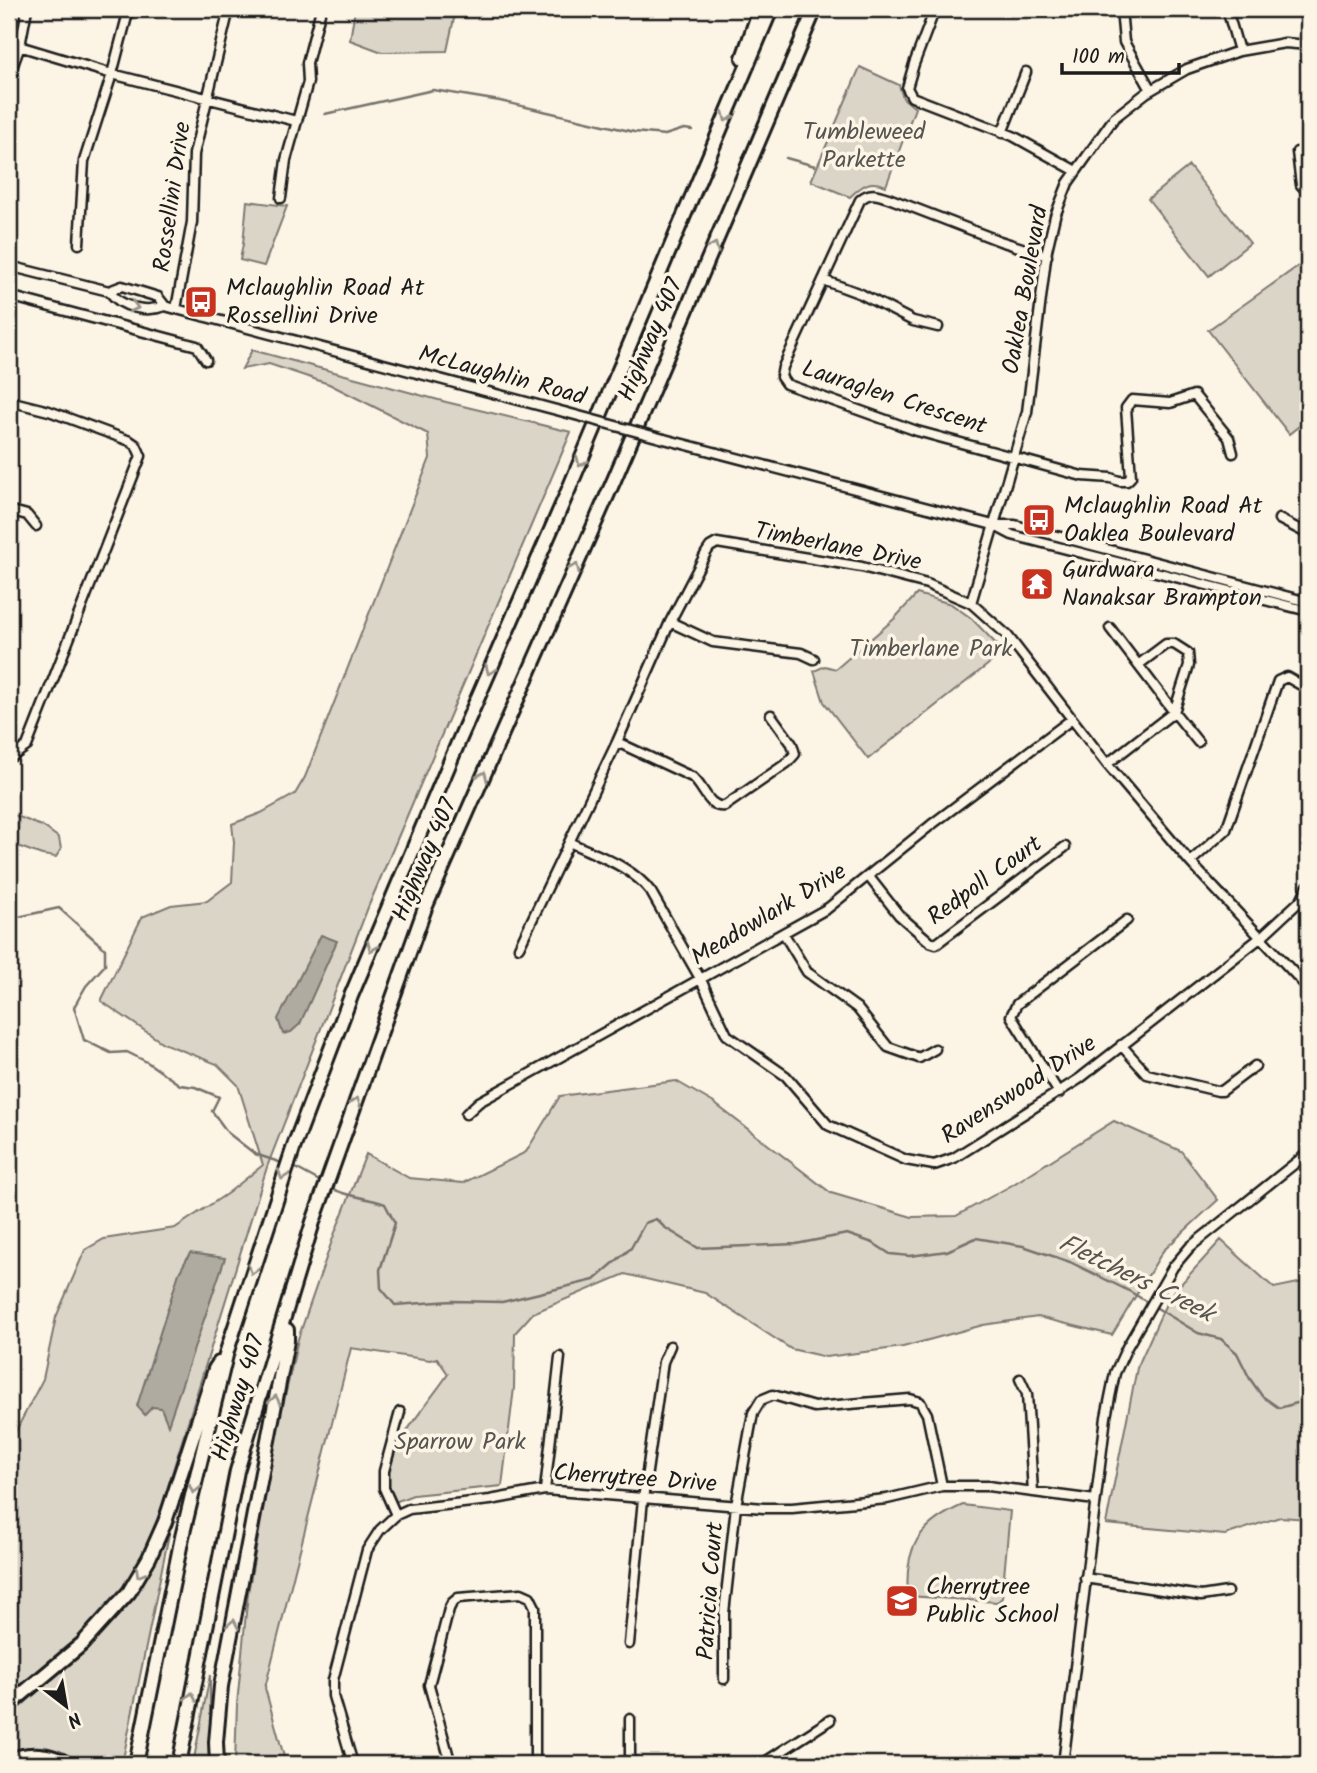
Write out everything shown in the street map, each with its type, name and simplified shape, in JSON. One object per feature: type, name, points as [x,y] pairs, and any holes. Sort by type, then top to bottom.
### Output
[{"type":"highway","points":[[737,93],[742,61],[760,9]]},
{"type":"highway","name":"Highway 407","points":[[136,1764],[182,1537],[228,1351],[293,1146],[356,984],[771,9]]},
{"type":"highway","name":"Highway 407","points":[[178,1764],[237,1471],[313,1222],[425,908],[614,480],[815,9]]},
{"type":"highway","points":[[800,47],[825,9]]},
{"type":"highway","points":[[217,1764],[216,1742],[221,1686],[287,1341],[286,1316]]},
{"type":"highway","points":[[9,1705],[82,1644],[129,1592],[149,1558],[165,1522],[215,1369],[228,1351]]},
{"type":"highway","points":[[9,1761],[29,1755],[41,1755],[68,1764]]},
{"type":"street","points":[[9,76],[20,46],[27,9]]},
{"type":"street","points":[[79,244],[84,161],[112,74],[129,9]]},
{"type":"street","name":"Rossellini Drive","points":[[176,309],[192,222],[194,154],[229,9]]},
{"type":"street","points":[[281,198],[286,160],[308,82],[307,63],[321,9]]},
{"type":"street","points":[[935,9],[907,88],[912,97],[1002,132],[1076,171]]},
{"type":"street","points":[[1121,9],[1124,42],[1151,90]]},
{"type":"street","points":[[1227,9],[1239,51]]},
{"type":"street","points":[[9,43],[112,74],[296,121]]},
{"type":"street","name":"Oaklea Boulevard","points":[[971,603],[1027,412],[1047,256],[1055,216],[1076,171],[1114,118],[1151,90],[1187,69],[1239,51],[1284,43],[1308,45]]},
{"type":"street","points":[[1002,132],[1026,72]]},
{"type":"street","points":[[1297,152],[1301,185],[1308,192]]},
{"type":"street","name":"Lauraglen Crescent","points":[[1013,456],[917,431],[786,384],[781,377],[783,367],[823,280],[860,200],[865,195],[872,193],[1047,256]]},
{"type":"street","name":"McLaughlin Road","points":[[9,266],[109,291],[122,286],[158,297],[165,306]]},
{"type":"street","points":[[823,280],[861,294],[913,321],[938,327]]},
{"type":"street","name":"McLaughlin Road","points":[[109,291],[116,302],[151,311],[165,306],[993,525]]},
{"type":"street","points":[[9,296],[197,346],[206,360]]},
{"type":"street","points":[[1013,456],[1082,476],[1127,481],[1131,477],[1126,408],[1128,403],[1132,400],[1170,403],[1189,394],[1198,398],[1229,438],[1233,453]]},
{"type":"street","points":[[9,401],[49,411],[130,441],[136,445],[141,456],[27,746],[13,756],[9,755]]},
{"type":"street","points":[[9,510],[27,515],[36,526]]},
{"type":"street","points":[[1279,519],[1308,534]]},
{"type":"street","points":[[993,525],[1014,525],[1308,603]]},
{"type":"street","points":[[993,525],[1012,535],[1308,611]]},
{"type":"street","name":"Timberlane Drive","points":[[519,947],[617,742],[670,622],[706,553],[717,543],[862,567],[927,584],[971,603],[1007,635],[1107,764],[1190,862],[1308,988]]},
{"type":"street","points":[[670,622],[713,642],[801,653],[814,659]]},
{"type":"street","points":[[1110,628],[1198,742]]},
{"type":"street","points":[[1107,764],[1174,712],[1189,665],[1188,653],[1176,645],[1166,644],[1138,664]]},
{"type":"street","points":[[1190,862],[1226,830],[1278,681],[1287,677],[1308,689]]},
{"type":"street","points":[[617,742],[692,777],[702,786],[713,804],[725,806],[787,763],[795,754],[792,744],[771,715]]},
{"type":"street","name":"Meadowlark Drive","points":[[466,1114],[479,1102],[607,1029],[701,980],[828,908],[1072,719]]},
{"type":"street","name":"Ravenswood Drive","points":[[569,842],[628,870],[642,880],[701,980],[727,1035],[786,1076],[828,1125],[906,1160],[934,1165],[954,1158],[1059,1093],[1260,938],[1301,900],[1308,886]]},
{"type":"street","name":"Redpoll Court","points":[[869,877],[899,915],[930,942],[936,944],[1065,847]]},
{"type":"street","points":[[1059,1093],[1011,1016],[1012,1010],[1126,920]]},
{"type":"street","points":[[784,934],[807,972],[856,1008],[888,1047],[919,1058],[935,1049]]},
{"type":"street","points":[[1121,1045],[1147,1074],[1218,1091],[1222,1091],[1255,1066]]},
{"type":"street","points":[[1063,1764],[1095,1500],[1112,1386],[1127,1347],[1174,1266],[1190,1247],[1308,1153]]},
{"type":"street","points":[[629,1644],[643,1499],[663,1362],[670,1346]]},
{"type":"street","points":[[545,1490],[560,1357]]},
{"type":"street","points":[[1020,1379],[1027,1394],[1033,1492]]},
{"type":"street","name":"Patricia Court","points":[[724,1679],[724,1613],[736,1506],[753,1413],[761,1400],[773,1395],[814,1408],[910,1399],[920,1402],[927,1414],[942,1486]]},
{"type":"street","points":[[353,1764],[334,1696],[333,1680],[367,1550],[380,1530],[396,1515],[384,1488],[384,1479],[400,1412]]},
{"type":"street","name":"Cherrytree Drive","points":[[396,1515],[409,1509],[490,1500],[545,1490],[792,1508],[887,1499],[942,1486],[988,1486],[1095,1500]]},
{"type":"street","points":[[1085,1578],[1201,1596],[1227,1592]]},
{"type":"street","points":[[453,1764],[429,1685],[449,1609],[458,1598],[521,1593],[530,1597],[535,1607],[535,1764]]},
{"type":"street","points":[[629,1764],[630,1719]]},
{"type":"street","points":[[744,1764],[765,1762],[830,1720]]},
{"type":"green space","points":[[355,9],[456,9],[447,51],[382,52],[350,40]]},
{"type":"green space","name":"Tumbleweed Parkette","points":[[860,67],[899,85],[903,98],[915,108],[886,186],[866,184],[850,197],[811,181]]},
{"type":"green space","points":[[1189,166],[1250,243],[1209,276],[1148,199]]},
{"type":"green space","points":[[247,201],[287,206],[264,266],[240,260]]},
{"type":"green space","points":[[1308,259],[1308,419],[1289,434],[1208,330]]},
{"type":"green space","points":[[252,350],[571,432],[369,905],[267,1167],[160,1512],[147,1544],[108,1610],[67,1648],[9,1693],[9,1444],[43,1379],[56,1317],[85,1250],[104,1239],[175,1228],[228,1193],[263,1165],[238,1085],[217,1064],[163,1043],[101,1001],[142,917],[171,905],[207,901],[232,882],[232,824],[261,813],[295,794],[305,777],[430,458],[428,434],[329,384],[269,364],[242,369]]},
{"type":"green space","name":"Timberlane Park","points":[[917,594],[951,604],[971,618],[1004,652],[868,759],[824,702],[814,671],[825,666],[836,669],[894,619]]},
{"type":"green space","points":[[9,813],[44,827],[59,838],[61,849],[56,857],[9,843]]},
{"type":"green space","name":"Sparrow Park","points":[[676,1081],[714,1103],[831,1193],[912,1217],[956,1216],[1012,1185],[1114,1121],[1181,1151],[1218,1200],[1163,1251],[1112,1335],[1038,1317],[983,1325],[903,1347],[826,1357],[791,1349],[705,1293],[625,1274],[533,1313],[515,1333],[514,1388],[502,1486],[413,1495],[395,1502],[389,1487],[388,1474],[392,1459],[409,1428],[448,1374],[437,1358],[430,1360],[351,1348],[265,1688],[286,1764],[235,1764],[237,1704],[248,1593],[277,1432],[298,1339],[366,1154],[409,1178],[463,1183],[526,1152],[560,1096]]},
{"type":"green space","points":[[1221,1240],[1274,1288],[1308,1281],[1308,1519],[1280,1517],[1225,1535],[1106,1524],[1137,1368],[1169,1297]]},
{"type":"green space","points":[[963,1505],[1010,1511],[1002,1598],[997,1602],[908,1596],[909,1564],[918,1539],[935,1520]]},
{"type":"green space","points":[[169,1534],[122,1764],[80,1764],[64,1753],[37,1747],[9,1753],[9,1717],[92,1643],[134,1599]]},
{"type":"green space","points":[[210,1675],[210,1764],[193,1764]]},
{"type":"shaded area","points":[[321,935],[337,941],[300,1024],[291,1032],[283,1034],[278,1019]]},
{"type":"shaded area","points":[[190,1253],[225,1258],[168,1425],[161,1408],[152,1407],[145,1415],[137,1406],[179,1273]]},
{"type":"waterway","points":[[325,114],[433,90],[500,101],[634,132],[665,135],[684,129],[692,130]]},
{"type":"waterway","points":[[786,158],[815,166]]},
{"type":"waterway","name":"Fletchers Creek","points":[[9,919],[59,908],[105,949],[105,965],[86,986],[74,1007],[84,1040],[111,1053],[127,1052],[180,1085],[195,1087],[219,1097],[212,1111],[228,1133],[255,1154],[282,1163]]},
{"type":"waterway","name":"Fletchers Creek","points":[[292,1166],[323,1183]]},
{"type":"waterway","name":"Fletchers Creek","points":[[329,1187],[385,1204],[395,1223],[380,1270],[381,1288],[395,1305],[452,1301],[502,1302],[594,1280],[631,1248],[645,1223],[656,1219],[698,1248],[796,1244],[847,1234],[873,1243],[890,1254],[910,1256],[947,1251],[976,1238],[1023,1246],[1070,1262],[1129,1291],[1198,1333],[1221,1339],[1237,1353],[1262,1396],[1279,1408],[1308,1400]]},
{"type":"place","name":"Mclaughlin Road At Rossellini Drive","points":[[201,302]]},
{"type":"place","name":"Mclaughlin Road At Oaklea Boulevard","points":[[1039,520]]},
{"type":"place","name":"Gurdwara Nanaksar Brampton","points":[[1037,584]]},
{"type":"place","name":"Cherrytree Public School","points":[[902,1601]]}]
